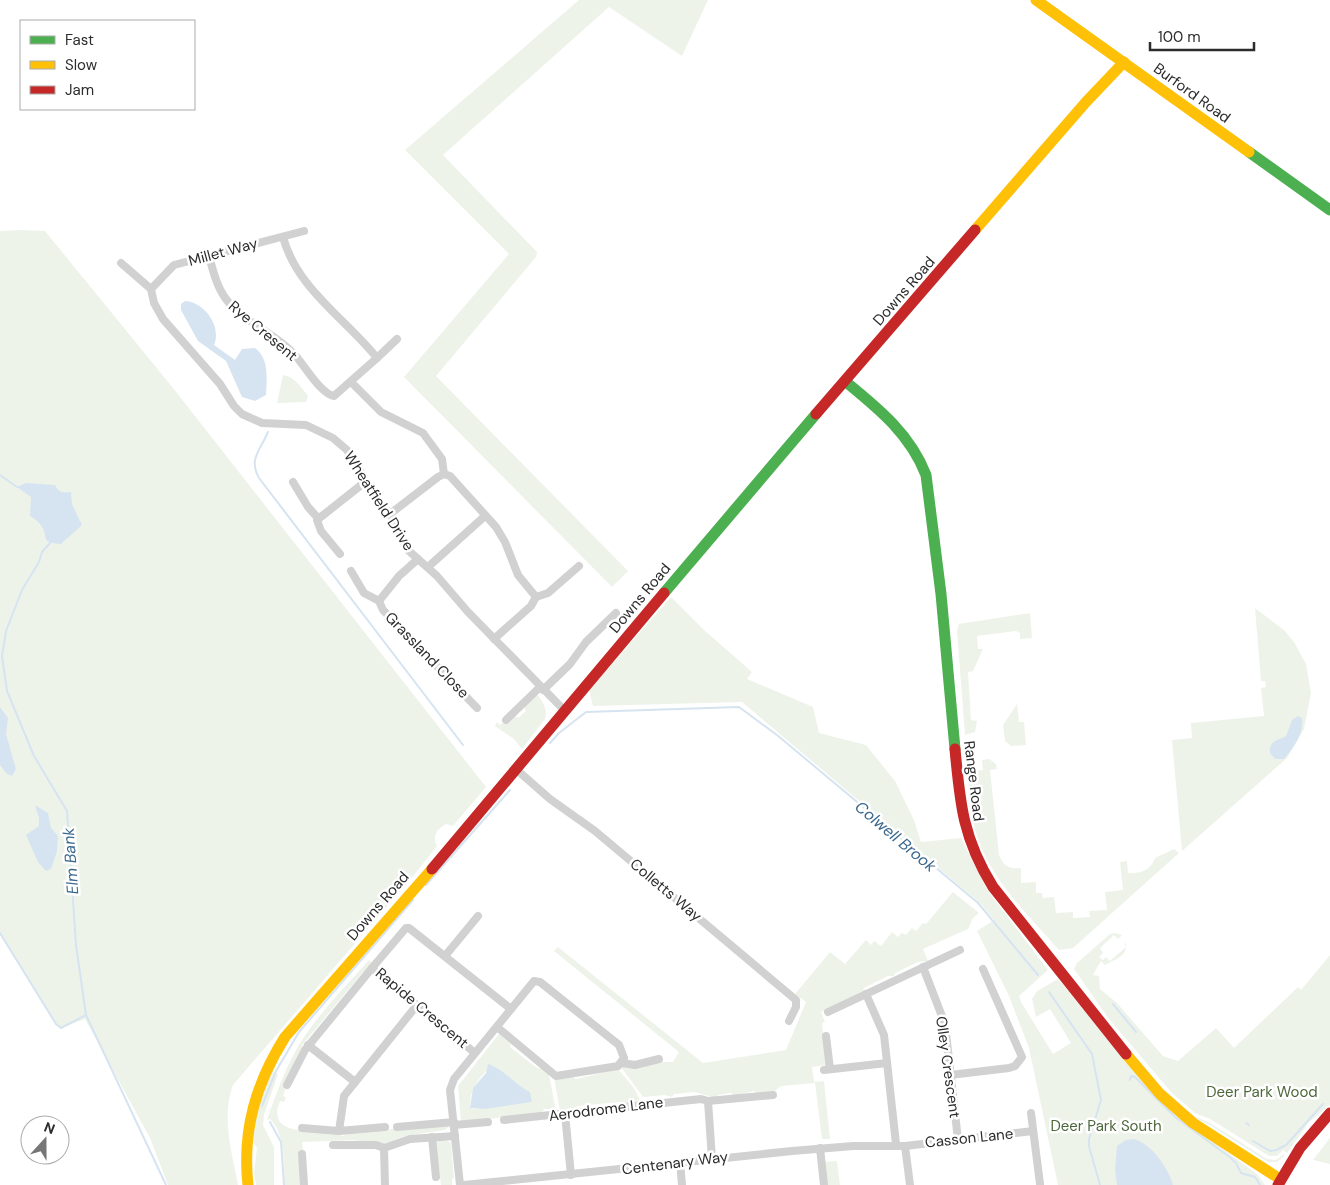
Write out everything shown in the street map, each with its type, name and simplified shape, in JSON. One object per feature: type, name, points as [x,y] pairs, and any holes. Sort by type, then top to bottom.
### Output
[{"type":"street","name":"Burford Road","points":[[1036,0],[1330,210]]},
{"type":"street","name":"Downs Road","points":[[248,1185],[244,1157],[248,1124],[259,1086],[276,1050],[516,770],[737,506],[1086,102],[1124,62]]},
{"type":"street","name":"Millet Way","points":[[151,289],[174,265],[304,231]]},
{"type":"street","points":[[284,237],[291,261],[302,277],[378,358]]},
{"type":"street","name":"Rye Cresent","points":[[209,256],[219,286],[231,306],[293,352],[328,394],[334,396],[352,382],[397,339]]},
{"type":"street","name":"Wheatfield Drive","points":[[121,263],[151,289],[154,303],[163,319],[220,384],[234,406],[242,414],[262,423],[294,423],[320,430],[347,450],[356,462],[365,482],[390,514],[402,542],[418,560],[428,567],[541,689],[565,711]]},
{"type":"street","points":[[352,382],[381,412],[423,432],[442,459],[444,474]]},
{"type":"street","name":"Range Road","points":[[846,382],[905,434],[922,461],[926,476],[941,594],[960,807],[967,838],[981,869],[993,887],[1146,1080],[1193,1123],[1279,1182]]},
{"type":"street","points":[[390,514],[444,474]]},
{"type":"street","points":[[444,474],[453,479],[501,535],[518,575],[536,597]]},
{"type":"street","points":[[294,482],[308,507],[318,518]]},
{"type":"street","points":[[340,554],[320,531],[317,525],[318,518],[365,482]]},
{"type":"street","points":[[428,567],[485,516]]},
{"type":"street","name":"Grassland Close","points":[[379,601],[400,576],[418,560]]},
{"type":"street","points":[[494,639],[532,606],[536,597],[548,593],[579,566]]},
{"type":"street","name":"Grassland Close","points":[[350,571],[364,592],[379,601],[383,610],[477,708]]},
{"type":"street","points":[[506,720],[570,664],[586,642],[616,614]]},
{"type":"street","name":"Colletts Way","points":[[516,770],[550,799],[595,830],[796,1000],[794,1013],[789,1021]]},
{"type":"street","points":[[445,956],[478,916]]},
{"type":"street","name":"Rapide Crescent","points":[[475,1053],[372,968],[406,928],[409,928],[511,1009]]},
{"type":"street","points":[[828,1012],[960,950]]},
{"type":"street","name":"Olley Crescent","points":[[923,967],[945,1024],[958,1140]]},
{"type":"street","points":[[287,1085],[308,1045],[372,968]]},
{"type":"street","points":[[950,1075],[1009,1068],[1015,1066],[1022,1057],[983,968]]},
{"type":"street","points":[[462,1185],[450,1090],[452,1084],[532,983],[538,980],[619,1046],[624,1056],[622,1063]]},
{"type":"street","points":[[866,994],[883,1031],[896,1144]]},
{"type":"street","points":[[340,1131],[342,1101],[354,1082],[417,1005]]},
{"type":"street","points":[[497,1027],[556,1076],[618,1066],[622,1063],[635,1065],[659,1059]]},
{"type":"street","points":[[826,1036],[827,1069],[887,1063]]},
{"type":"street","points":[[308,1045],[354,1082]]},
{"type":"street","name":"Aerodrome Lane","points":[[504,1120],[701,1098],[708,1101],[773,1095]]},
{"type":"street","points":[[708,1101],[712,1159]]},
{"type":"street","points":[[1279,1182],[1300,1148],[1330,1112]]},
{"type":"street","name":"Casson Lane","points":[[1031,1113],[1040,1184]]},
{"type":"street","points":[[565,1114],[571,1176]]},
{"type":"street","points":[[397,1128],[488,1122]]},
{"type":"street","points":[[302,1128],[340,1131],[385,1127]]},
{"type":"street","name":"Casson Lane","points":[[896,1144],[905,1146],[1033,1131]]},
{"type":"street","points":[[333,1145],[376,1145],[384,1148],[410,1139],[432,1136],[455,1136]]},
{"type":"street","points":[[432,1136],[436,1177]]},
{"type":"street","name":"Centenary Way","points":[[462,1185],[571,1176],[680,1162],[820,1148],[896,1144]]},
{"type":"street","points":[[905,1146],[910,1185]]},
{"type":"street","points":[[384,1148],[385,1185]]},
{"type":"street","points":[[820,1148],[824,1185]]},
{"type":"street","points":[[302,1154],[304,1185]]},
{"type":"street","points":[[680,1162],[682,1185]]},
{"type":"green space","points":[[579,0],[708,0],[682,56],[609,7],[443,155],[537,252],[536,257],[436,376],[628,571],[612,587],[404,377],[509,254],[405,150]]},
{"type":"green space","points":[[0,231],[45,231],[173,388],[486,787],[453,826],[446,824],[437,831],[435,839],[437,846],[414,875],[233,1085],[228,1110],[228,1122],[238,1185],[168,1185],[150,1138],[85,1019],[61,1028],[56,1024],[0,933]]},
{"type":"green space","points":[[283,375],[291,378],[300,386],[308,396],[306,402],[277,403]]},
{"type":"green space","name":"Deer Park South","points":[[671,597],[704,630],[752,672],[747,679],[813,707],[819,733],[866,745],[895,781],[914,820],[921,842],[961,838],[988,891],[1048,970],[1019,996],[1053,1054],[1071,1043],[1050,1009],[1036,1017],[1032,999],[1037,991],[1058,979],[1178,1116],[1257,1174],[1265,1185],[1058,1185],[1029,1048],[1009,996],[977,931],[994,920],[981,904],[742,702],[593,706],[589,690]]},
{"type":"green space","points":[[1255,608],[1284,630],[1294,642],[1306,664],[1311,693],[1304,729],[1287,758],[1182,851],[1172,740],[1192,738],[1191,723],[1264,716],[1261,688],[1266,687],[1265,681],[1261,681]]},
{"type":"green space","points":[[1030,613],[1032,638],[1020,639],[1020,633],[1016,631],[977,636],[978,649],[983,649],[973,671],[968,672],[971,720],[977,721],[975,732],[965,735],[957,631],[959,624]]},
{"type":"green space","points":[[537,694],[545,709],[545,719],[522,749],[514,739],[495,726],[497,722],[500,725],[513,715],[518,718],[526,711],[523,705]]},
{"type":"green space","points":[[1017,704],[1019,722],[1024,722],[1026,745],[1011,746],[1005,741],[1003,725]]},
{"type":"green space","points":[[989,759],[996,764],[997,769],[990,770],[999,855],[1007,866],[1021,868],[1021,883],[1036,882],[1036,893],[1042,893],[1043,898],[1054,897],[1056,913],[1073,912],[1073,918],[1090,917],[1089,911],[1107,910],[1105,892],[1123,890],[1120,862],[1127,861],[1128,873],[1137,872],[1145,870],[1151,866],[1155,858],[1174,849],[1179,853],[1073,948],[1059,950],[1013,898],[993,870],[975,831],[968,771],[983,770],[982,760]]},
{"type":"green space","points":[[953,892],[979,913],[973,918],[968,929],[923,949],[928,961],[918,962],[895,973],[894,976],[888,976],[864,988],[863,992],[821,1012],[825,1022],[822,1023],[826,1065],[812,1067],[814,1082],[824,1081],[830,1139],[822,1139],[815,1083],[781,1086],[775,1091],[757,1093],[754,1091],[734,1096],[731,1093],[718,1095],[716,1098],[694,1092],[674,1094],[672,1097],[665,1095],[643,1097],[621,1067],[636,1067],[647,1062],[673,1062],[679,1052],[554,951],[558,947],[703,1063],[786,1050],[806,1002],[795,994],[830,952],[845,964],[866,940],[871,945],[874,941],[881,946],[892,932],[898,937],[902,933],[906,935],[912,928],[916,931],[923,923],[926,924]]},
{"type":"green space","name":"Deer Park Wood","points":[[1110,934],[1122,935],[1118,939],[1114,935],[1100,948],[1103,953],[1099,957],[1103,960],[1106,957],[1110,961],[1126,947],[1125,952],[1105,965],[1101,961],[1093,975],[1099,976],[1100,989],[1117,1003],[1163,1056],[1178,1061],[1216,1028],[1234,1048],[1298,987],[1301,990],[1330,955],[1330,1105],[1309,1122],[1287,1153],[1283,1150],[1277,1156],[1269,1156],[1210,1119],[1195,1113],[1172,1093],[1109,1019],[1074,969],[1077,963]]},
{"type":"green space","points":[[369,960],[371,962],[370,968],[363,972],[303,1044],[283,1087],[286,1088],[283,1096],[286,1098],[284,1102],[280,1101],[277,1112],[279,1119],[283,1125],[290,1128],[344,1136],[346,1133],[448,1124],[449,1127],[445,1130],[405,1136],[383,1144],[353,1140],[302,1142],[303,1150],[299,1150],[303,1185],[285,1185],[284,1159],[279,1134],[270,1119],[267,1120],[277,1091],[289,1063],[306,1034],[332,1001]]},
{"type":"green space","points":[[499,1034],[511,1044],[510,1047],[537,1068],[541,1068],[549,1074],[556,1112],[553,1109],[544,1109],[542,1113],[461,1122],[458,1086]],"holes":[[[491,1065],[524,1090],[532,1102],[473,1109],[470,1106],[471,1095],[477,1082]]]},
{"type":"green space","points":[[1119,1037],[1159,1085],[1194,1116],[1210,1123],[1267,1159],[1276,1160],[1285,1155],[1277,1162],[1268,1162],[1210,1125],[1194,1118],[1176,1104],[1146,1073]]},
{"type":"green space","points":[[618,1069],[634,1088],[641,1102],[578,1106],[575,1110],[560,1111],[554,1077],[573,1077],[576,1079]]},
{"type":"green space","points":[[272,1071],[278,1074],[264,1115],[263,1125],[274,1147],[274,1185],[256,1185],[254,1173],[257,1148],[253,1142],[256,1114]]},
{"type":"green space","points":[[1330,1138],[1330,1164],[1313,1160]]},
{"type":"green space","points":[[446,1140],[451,1143],[454,1178],[452,1179],[452,1185],[441,1185],[436,1141]]},
{"type":"green space","points":[[837,1161],[840,1185],[827,1185],[824,1162]]},
{"type":"water","points":[[185,301],[192,302],[205,311],[214,323],[216,338],[214,345],[235,360],[242,349],[255,348],[260,352],[266,369],[266,395],[255,401],[242,397],[226,361],[198,341],[181,310],[181,304]]},
{"type":"water","points":[[26,483],[55,485],[62,492],[71,492],[72,504],[82,525],[61,544],[49,542],[43,528],[30,516],[31,497],[17,487]]},
{"type":"water","points":[[0,707],[8,718],[6,734],[16,769],[12,776],[7,774],[0,765]]},
{"type":"water","points":[[1298,716],[1302,718],[1302,729],[1298,740],[1284,759],[1275,759],[1270,753],[1272,743],[1286,736],[1292,720]]},
{"type":"water","points":[[35,805],[48,813],[51,828],[58,836],[57,851],[51,869],[46,871],[38,862],[26,835],[39,826]]},
{"type":"water","points":[[488,1064],[494,1066],[530,1092],[532,1102],[485,1109],[470,1108],[473,1088],[486,1073]]},
{"type":"water","points":[[1134,1139],[1153,1151],[1167,1171],[1173,1185],[1117,1185],[1115,1171],[1117,1146],[1126,1140]]},
{"type":"waterway","points":[[268,432],[255,460],[259,478],[463,745]]},
{"type":"waterway","points":[[0,475],[17,487]]},
{"type":"waterway","name":"Elm Bank","points":[[50,543],[42,552],[39,562],[22,590],[6,631],[2,656],[7,691],[34,756],[67,811],[76,945],[86,1015],[166,1185]]},
{"type":"waterway","name":"Colwell Brook","points":[[550,743],[559,733],[586,712],[739,707],[777,735],[978,903],[1038,975]]},
{"type":"waterway","points":[[426,885],[510,790]]},
{"type":"waterway","points":[[262,1106],[276,1071],[299,1032],[413,900]]},
{"type":"waterway","points":[[0,933],[56,1024],[61,1028],[86,1015]]},
{"type":"waterway","name":"Colwell Brook","points":[[1049,992],[1092,1054],[1101,1100],[1089,1139],[1089,1146],[1100,1185]]},
{"type":"waterway","points":[[1113,1004],[1136,1032]]},
{"type":"waterway","points":[[1130,1080],[1131,1076],[1135,1077],[1175,1117],[1231,1158],[1241,1173],[1255,1177],[1260,1185]]},
{"type":"waterway","points":[[1287,1144],[1323,1104]]},
{"type":"waterway","points":[[270,1122],[281,1142],[284,1185]]},
{"type":"waterway","points":[[1253,1141],[1270,1151],[1277,1150]]},
{"type":"waterway","points":[[1278,1149],[1286,1145]]},
{"type":"traffic: fast","points":[[1249,152],[1330,210]]},
{"type":"traffic: fast","points":[[846,382],[882,412],[892,423],[911,447],[926,475],[941,594],[955,749]]},
{"type":"traffic: fast","points":[[664,593],[816,414]]},
{"type":"traffic: slow","points":[[1036,0],[1249,152]]},
{"type":"traffic: slow","points":[[975,230],[1086,102],[1124,62]]},
{"type":"traffic: slow","points":[[248,1185],[247,1145],[249,1126],[259,1090],[275,1054],[285,1037],[432,869]]},
{"type":"traffic: slow","points":[[1126,1054],[1160,1094],[1193,1123],[1280,1179]]},
{"type":"traffic: jam","points":[[816,414],[975,230]]},
{"type":"traffic: jam","points":[[432,869],[664,593]]},
{"type":"traffic: jam","points":[[955,749],[961,804],[969,837],[983,870],[993,887],[1126,1054]]},
{"type":"traffic: jam","points":[[1278,1185],[1300,1148],[1330,1113]]}]
